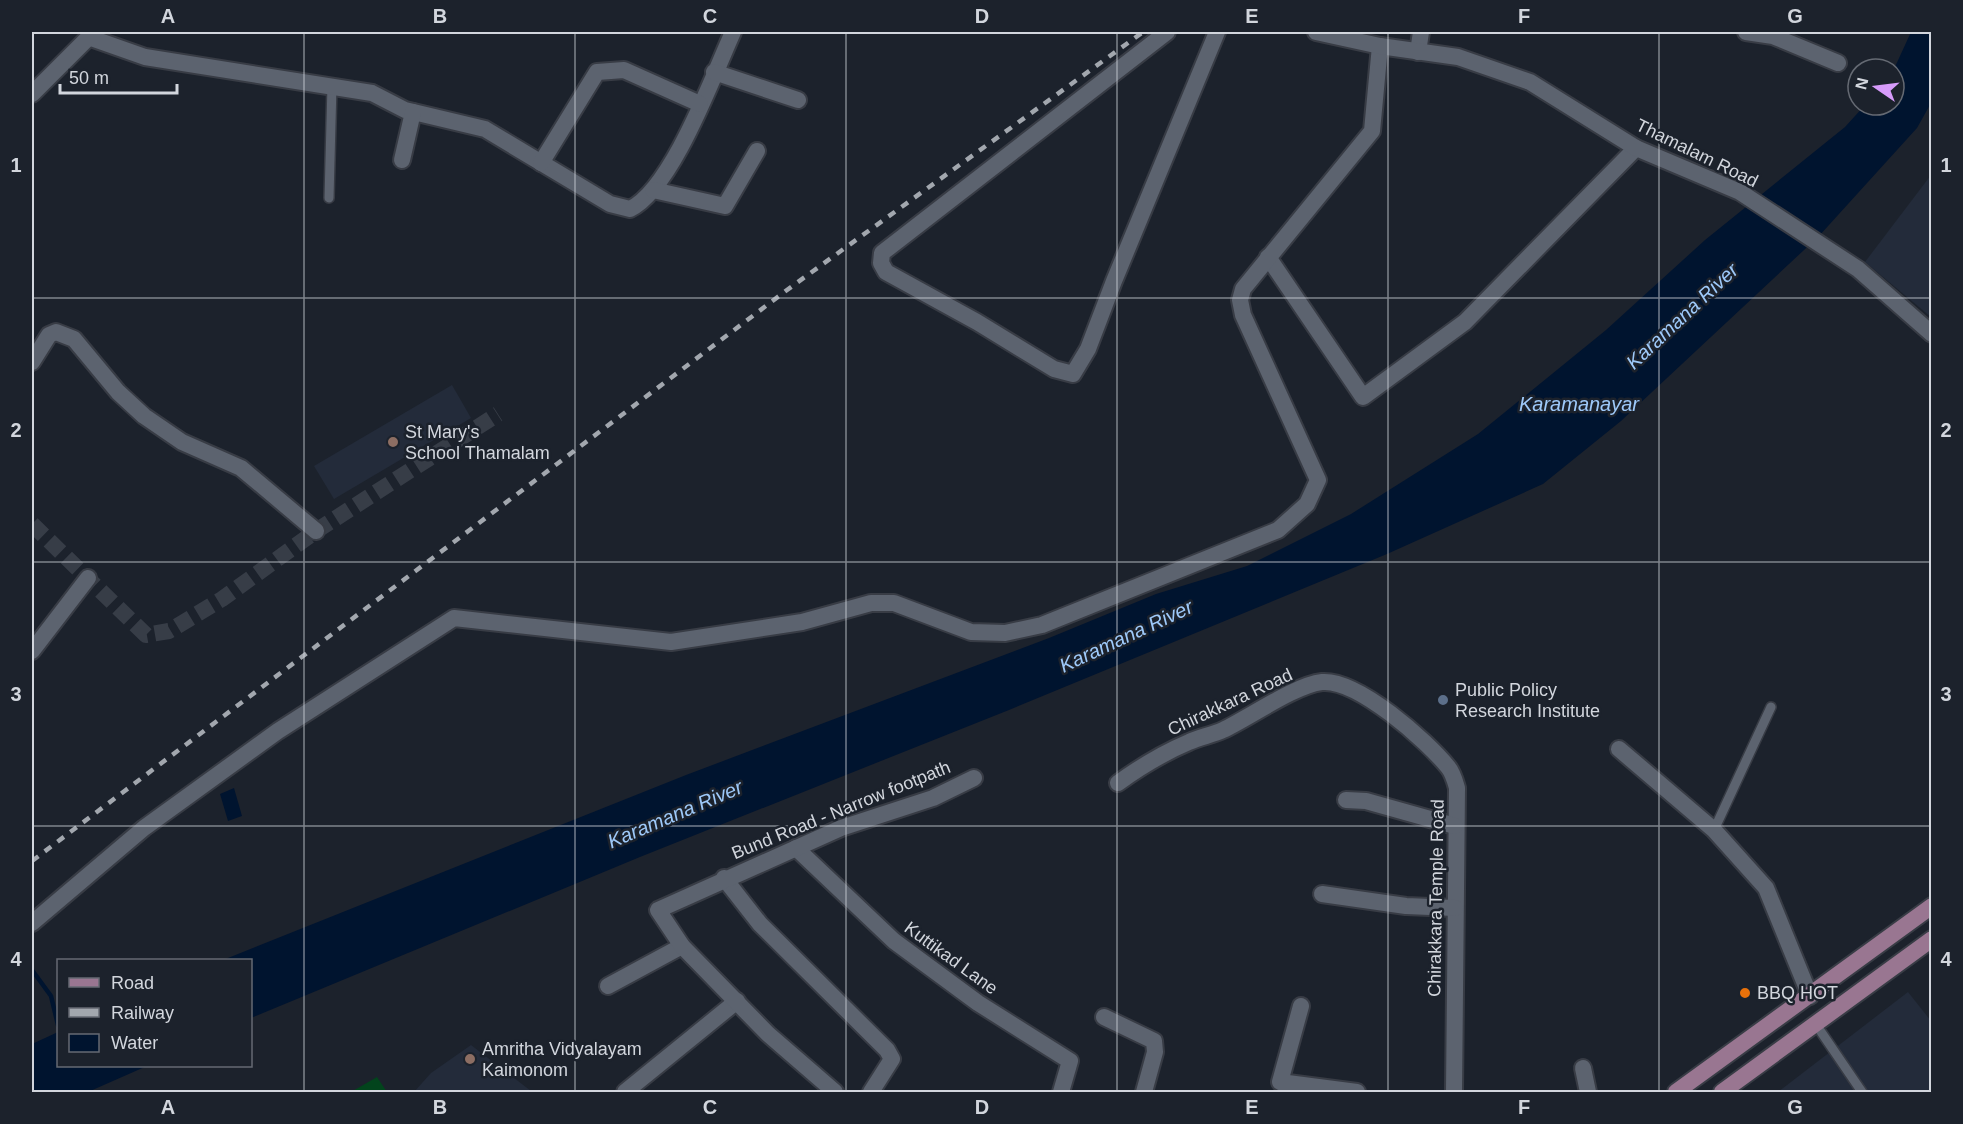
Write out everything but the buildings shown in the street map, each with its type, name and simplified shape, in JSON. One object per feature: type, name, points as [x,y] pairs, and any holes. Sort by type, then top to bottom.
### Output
[{"type":"main road","points":[[1676,1092],[1932,906]]},
{"type":"main road","points":[[1722,1092],[1932,939]]},
{"type":"street","points":[[32,93],[92,34],[145,57],[372,93],[413,112],[485,129],[610,204],[630,208],[640,204],[666,175],[733,32]]},
{"type":"street","points":[[1167,32],[882,253],[881,262],[886,272],[977,321],[1054,369],[1073,374],[1088,349],[1217,32]]},
{"type":"street","name":"Thamalam Road","points":[[1316,32],[1380,46],[1458,57],[1530,82],[1636,148],[1740,192],[1858,269],[1932,334]]},
{"type":"street","points":[[1418,52],[1421,32]]},
{"type":"street","points":[[1746,32],[1773,36],[1838,63]]},
{"type":"street","points":[[32,923],[144,828],[239,759],[454,618],[671,642],[802,622],[871,603],[894,603],[971,632],[1005,633],[1042,625],[1278,530],[1307,504],[1318,480],[1243,315],[1240,300],[1243,289],[1372,131],[1380,46]]},
{"type":"street","points":[[542,163],[597,72],[624,70],[700,104]]},
{"type":"street","points":[[714,72],[798,100]]},
{"type":"street","points":[[402,160],[413,112]]},
{"type":"street","points":[[1268,257],[1363,397],[1465,322],[1636,148]]},
{"type":"street","points":[[653,190],[725,206],[757,151]]},
{"type":"street","points":[[32,362],[49,335],[64,334],[74,339],[118,392],[144,416],[182,442],[241,468],[316,531]]},
{"type":"street","points":[[32,651],[88,578]]},
{"type":"street","name":"Chirakkara Road","points":[[1118,783],[1136,769],[1190,741],[1222,731],[1297,691],[1322,682],[1343,687]]},
{"type":"street","name":"Chirakkara Temple Road","points":[[1343,687],[1373,701],[1407,726],[1450,770],[1457,788],[1454,1092]]},
{"type":"street","points":[[1619,749],[1714,830],[1766,888],[1810,996]]},
{"type":"street","name":"Bund Road - Narrow footpath","points":[[682,946],[658,910],[724,878],[841,828],[933,798],[974,778]]},
{"type":"street","points":[[1346,800],[1366,801],[1455,826]]},
{"type":"street","name":"Kuttikad Lane","points":[[796,848],[894,941],[978,1003],[1070,1061],[1061,1092]]},
{"type":"street","points":[[724,878],[760,924],[887,1050],[892,1059],[871,1092]]},
{"type":"street","points":[[1322,894],[1406,906],[1455,908]]},
{"type":"street","points":[[608,986],[682,946],[768,1034],[835,1092]]},
{"type":"street","points":[[625,1092],[737,1000]]},
{"type":"street","points":[[1301,1006],[1279,1087],[1357,1092]]},
{"type":"street","points":[[1104,1017],[1154,1041],[1155,1052],[1144,1092]]},
{"type":"street","points":[[1583,1068],[1588,1092]]},
{"type":"lane","points":[[329,198],[332,85]]},
{"type":"lane","points":[[1714,830],[1771,707]]},
{"type":"lane","points":[[1815,1023],[1862,1092]]},
{"type":"shaded area","points":[[1931,175],[1931,317],[1865,262]]},
{"type":"shaded area","name":"St Mary's School Thamalam","points":[[452,385],[471,418],[334,499],[314,466]]},
{"type":"shaded area","points":[[1908,992],[1931,1021],[1931,1092],[1778,1092]]},
{"type":"shaded area","name":"Amritha Vidyalayam Kaimonom","points":[[471,1045],[531,1091],[414,1092],[431,1073]]},
{"type":"green space","points":[[377,1077],[387,1092],[351,1092]]},
{"type":"water","name":"Karamanayar","points":[[1911,32],[1931,32],[1931,103],[1917,128],[1819,236],[1621,421],[1543,484],[1387,554],[1009,710],[640,857],[252,1018],[252,959],[226,959],[686,775],[1049,638],[1156,594],[1247,566],[1351,514],[1478,434],[1606,330],[1705,240],[1845,127],[1854,117],[1906,117],[1906,57],[1900,57]]},
{"type":"water","points":[[234,788],[242,816],[228,821],[220,794]]},
{"type":"water","points":[[57,1032],[57,1067],[145,1067],[88,1092],[32,1092],[32,1044]]},
{"type":"waterway","points":[[32,970],[51,996],[57,1021]]},
{"type":"tunnel","points":[[32,524],[146,635],[169,631],[222,599],[316,531],[498,414]]},
{"type":"railway","points":[[32,861],[787,290],[1143,32]]},
{"type":"place","name":"St Mary's School Thamalam","points":[[393,442]]},
{"type":"place","name":"Public Policy Research Institute","points":[[1443,700]]},
{"type":"place","name":"BBQ HOT","points":[[1745,993]]},
{"type":"place","name":"Amritha Vidyalayam Kaimonom","points":[[470,1059]]},
{"type":"water label","name":"Karamana River","points":[[1682,316]]},
{"type":"water label","name":"Karamana River","points":[[1126,636]]},
{"type":"water label","name":"Karamana River","points":[[675,814]]}]
